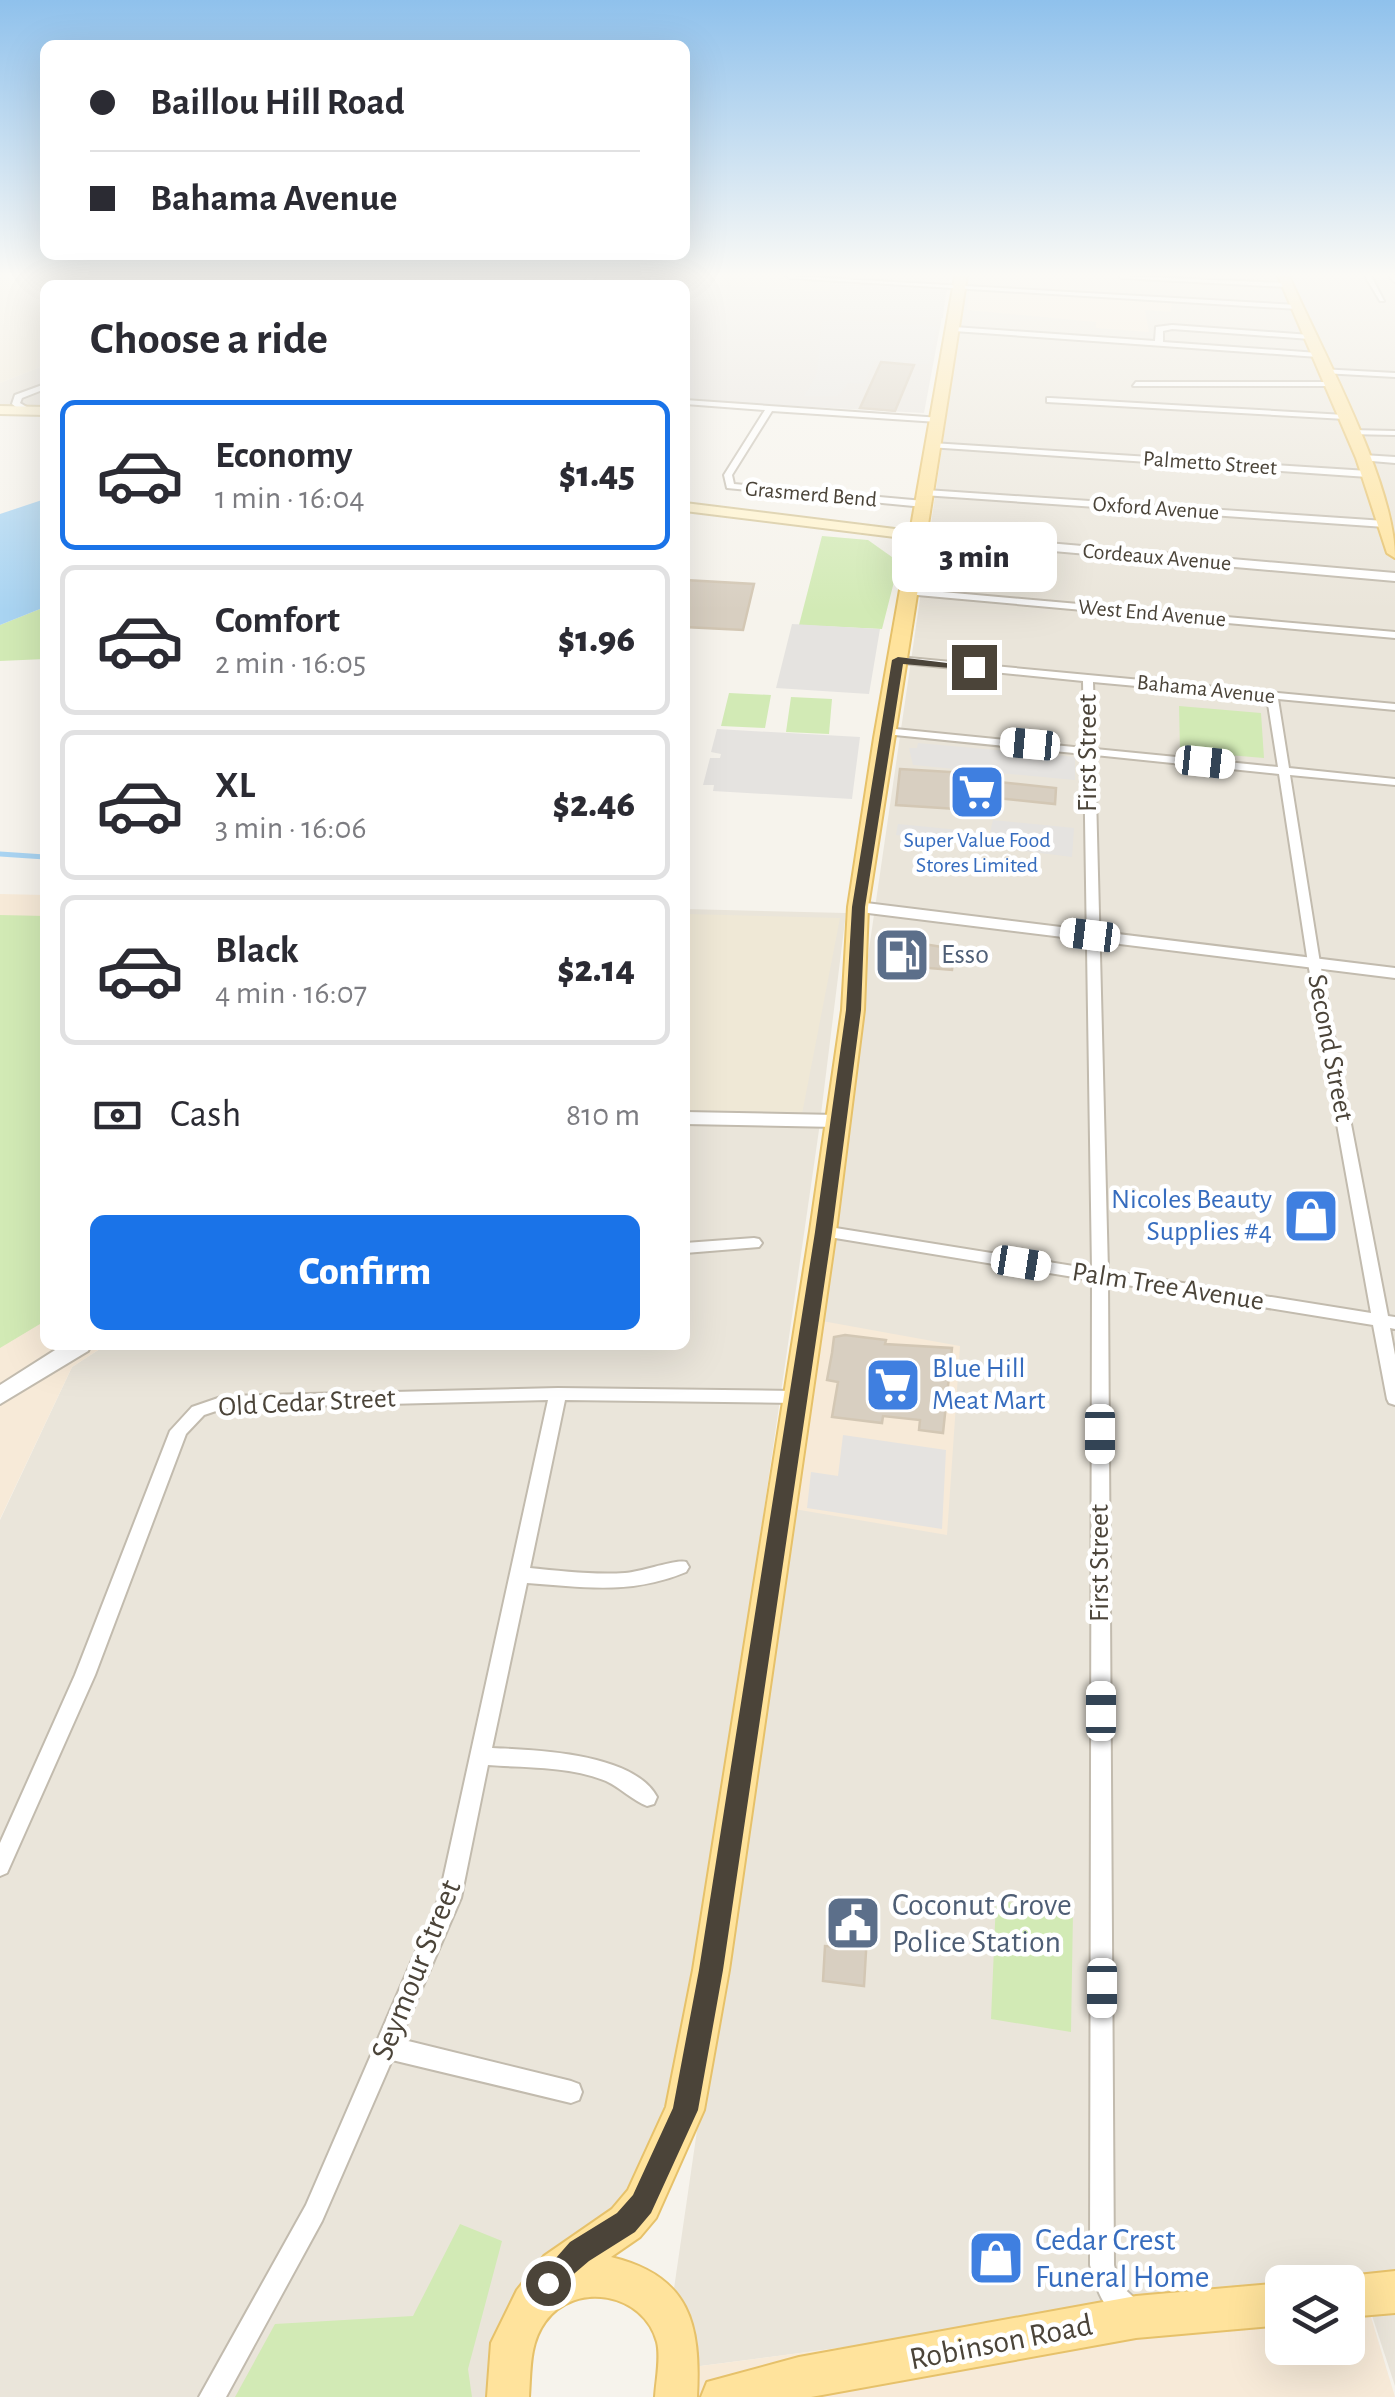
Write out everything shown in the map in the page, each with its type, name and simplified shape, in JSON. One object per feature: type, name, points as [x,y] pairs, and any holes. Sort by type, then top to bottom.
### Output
[{"type":"main road","points":[[508,2397],[508,2354],[524,2314],[558,2270],[626,2222],[642,2204],[686,2110],[711,1970],[823,1232],[854,1010],[858,907],[884,731],[944,388]]},
{"type":"main road","points":[[1332,388],[1363,458],[1395,552]]},
{"type":"main road","points":[[0,413],[40,413]]},
{"type":"main road","points":[[0,413],[40,414]]},
{"type":"main road","points":[[690,508],[918,536]]},
{"type":"main road","points":[[538,2298],[562,2281],[589,2272],[616,2275],[642,2286],[662,2308],[676,2334],[680,2366],[676,2397]]},
{"type":"main road","points":[[1365,2295],[1395,2292]]},
{"type":"main road","name":"Robinson Road","points":[[722,2397],[799,2378],[1136,2317],[1265,2306]]},
{"type":"street","points":[[27,411],[16,404],[18,396],[40,388]]},
{"type":"street","points":[[1050,400],[1345,417]]},
{"type":"street","points":[[690,402],[938,420]]},
{"type":"street","name":"Grasmerd Bend","points":[[770,408],[728,475],[730,486],[925,498]]},
{"type":"street","points":[[1351,432],[1395,434]]},
{"type":"street","name":"Palmetto Street","points":[[932,445],[1368,474]]},
{"type":"street","points":[[1363,458],[1395,460]]},
{"type":"street","name":"Oxford Avenue","points":[[925,498],[1385,524]]},
{"type":"street","points":[[1379,505],[1395,506]]},
{"type":"street","name":"Cordeaux Avenue","points":[[918,536],[1395,576]]},
{"type":"street","name":"West End Avenue","points":[[910,592],[1395,635]]},
{"type":"street","name":"Bahama Avenue","points":[[898,660],[1395,707]]},
{"type":"street","name":"First Street","points":[[1088,678],[1090,935],[1100,1276],[1102,2265],[1109,2291],[1136,2317]]},
{"type":"street","name":"Second Street","points":[[1272,696],[1314,963],[1390,1322],[1395,1398]]},
{"type":"street","points":[[884,731],[1395,782]]},
{"type":"street","points":[[858,907],[1395,973]]},
{"type":"street","points":[[690,1118],[837,1122]]},
{"type":"street","name":"Palm Tree Avenue","points":[[823,1232],[1390,1322]]},
{"type":"street","points":[[690,1248],[754,1243]]},
{"type":"street","points":[[0,1396],[72,1350]]},
{"type":"street","name":"Old Cedar Street","points":[[0,1866],[85,1675],[178,1431],[198,1411],[224,1402],[558,1394],[795,1398]]},
{"type":"street","name":"Seymour Street","points":[[212,2397],[314,2212],[450,1898],[484,1756],[558,1394]]},
{"type":"street","points":[[521,1574],[626,1580],[665,1575],[680,1567]]},
{"type":"street","points":[[484,1756],[604,1771],[630,1780],[647,1797]]},
{"type":"street","points":[[385,2047],[571,2092]]},
{"type":"shaded area","points":[[0,388],[40,388],[40,409],[0,407]]},
{"type":"shaded area","points":[[690,388],[929,388],[924,413],[690,400]]},
{"type":"shaded area","points":[[809,388],[844,388],[838,396],[804,396]]},
{"type":"shaded area","points":[[951,388],[1395,388],[1395,2386],[1365,2294],[1365,2265],[1265,2265],[1265,2292],[662,2371]]},
{"type":"shaded area","points":[[792,624],[880,629],[869,694],[776,688]]},
{"type":"shaded area","points":[[717,729],[860,737],[852,799],[713,791],[714,785],[703,785],[710,758],[720,758],[721,754],[711,752]]},
{"type":"shaded area","points":[[918,743],[1075,757],[1075,780],[913,765],[909,748],[917,748]]},
{"type":"shaded area","points":[[993,820],[1074,828],[1072,857],[896,835],[898,824],[990,833]]},
{"type":"shaded area","points":[[0,894],[40,895],[40,1350],[98,1350],[72,1367],[0,1519]]},
{"type":"shaded area","points":[[690,909],[846,913],[819,1130],[701,1945],[677,2082],[631,2223],[543,2271],[518,2397],[0,2397],[0,1520],[72,1367],[98,1350],[690,1350]]},
{"type":"shaded area","points":[[690,914],[840,918],[802,1114],[690,1110]]},
{"type":"shaded area","points":[[822,1321],[960,1346],[947,1535],[794,1509]]},
{"type":"shaded area","points":[[843,1435],[946,1450],[942,1529],[807,1508],[811,1472],[838,1476]]},
{"type":"shaded area","points":[[1265,2292],[1265,2365],[1365,2365],[1365,2297],[1395,2397],[662,2397],[662,2371]]},
{"type":"green space","points":[[822,536],[868,540],[899,562],[882,629],[799,625]]},
{"type":"green space","points":[[40,609],[40,659],[0,661],[0,625]]},
{"type":"green space","points":[[729,693],[771,695],[765,728],[721,726]]},
{"type":"green space","points":[[791,697],[832,699],[829,734],[786,732]]},
{"type":"green space","points":[[1179,706],[1261,713],[1264,758],[1180,751]]},
{"type":"green space","points":[[0,915],[40,916],[40,1324],[0,1348]]},
{"type":"green space","points":[[996,1900],[1073,1912],[1071,2032],[991,2019]]},
{"type":"green space","points":[[460,2224],[502,2241],[468,2369],[472,2397],[235,2397],[275,2324],[413,2316]]},
{"type":"water","points":[[40,501],[40,609],[0,625],[0,514]]},
{"type":"building","points":[[869,388],[905,388],[895,411],[860,408]]},
{"type":"building","points":[[690,580],[754,584],[743,630],[690,627]]},
{"type":"building","name":"Super Value Food Stores Limited","points":[[900,769],[967,773],[989,777],[989,781],[1056,788],[1055,804],[987,797],[987,811],[896,805]]},
{"type":"building","points":[[886,938],[955,949],[952,970],[881,964]]},
{"type":"building","name":"Blue Hill Meat Mart","points":[[834,1337],[886,1340],[885,1344],[952,1348],[943,1433],[919,1430],[920,1420],[883,1416],[882,1423],[832,1417],[838,1382],[827,1380]]},
{"type":"building","name":"Coconut Grove Police Station","points":[[841,1897],[869,1900],[864,1986],[823,1981],[825,1946],[838,1947]]},
{"type":"waterway","points":[[0,854],[40,857]]},
{"type":"place","name":"Super Value Food Stores Limited","points":[[977,792]]},
{"type":"place","name":"Esso","points":[[902,955]]},
{"type":"place","name":"Nicoles Beauty Supplies #4","points":[[1311,1216]]},
{"type":"place","name":"Blue Hill Meat Mart","points":[[893,1385]]},
{"type":"place","name":"Coconut Grove Police Station","points":[[853,1923]]},
{"type":"place","name":"Cedar Crest Funeral Home","points":[[996,2258]]},
{"type":"route","points":[[548,2283],[558,2270],[626,2222],[642,2204],[686,2110],[711,1970],[823,1232],[854,1010],[858,907],[898,660],[974,667]]}]
